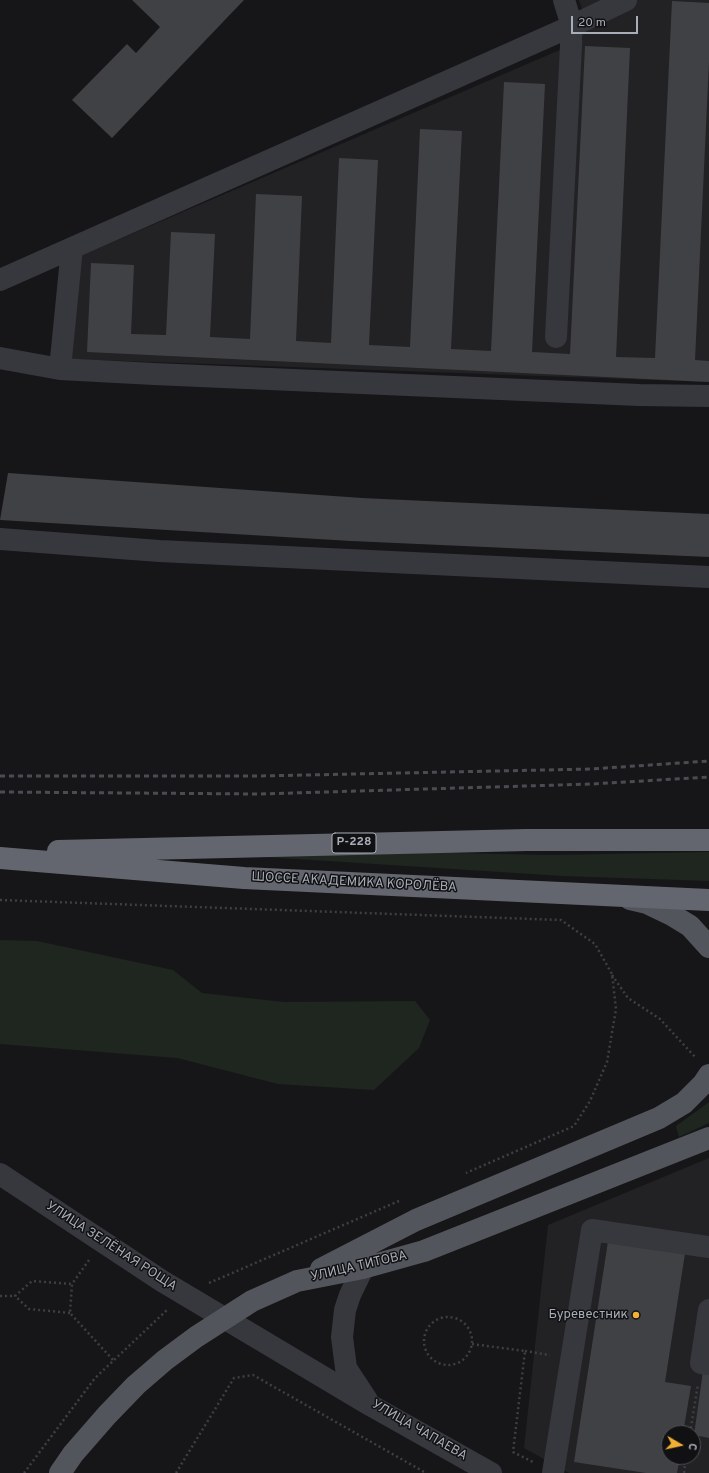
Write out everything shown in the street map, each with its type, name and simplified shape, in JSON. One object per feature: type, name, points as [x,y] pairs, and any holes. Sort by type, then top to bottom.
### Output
[{"type":"highway","name":"Р-228","points":[[0,852],[527,840],[709,840]]},
{"type":"highway","name":"ШОССЕ АКАДЕМИКА КОРОЛЁВА","points":[[0,858],[244,878],[709,900]]},
{"type":"main road","points":[[617,895],[647,903],[672,915],[690,926],[709,947]]},
{"type":"main road","points":[[297,1282],[416,1220],[659,1118],[684,1103],[703,1084],[704,1068]]},
{"type":"main road","name":"УЛИЦА ТИТОВА","points":[[60,1473],[73,1454],[136,1385],[165,1360],[224,1318],[252,1301],[297,1282],[363,1268],[424,1251],[709,1138]]},
{"type":"street","points":[[556,337],[572,26],[564,0]]},
{"type":"street","points":[[0,280],[572,26],[626,0]]},
{"type":"street","points":[[60,369],[72,248]]},
{"type":"street","points":[[0,358],[60,369],[623,394],[709,396]]},
{"type":"street","points":[[0,539],[159,551],[709,576]]},
{"type":"street","name":"УЛИЦА ЗЕЛЁНАЯ РОЩА","points":[[0,1174],[162,1282],[370,1405]]},
{"type":"street","points":[[546,1470],[592,1230],[709,1247]]},
{"type":"street","name":"УЛИЦА ЧАПАЕВА","points":[[363,1268],[350,1295],[345,1310],[342,1337],[346,1368],[370,1405],[491,1473]]},
{"type":"street","points":[[705,1363],[709,1310]]},
{"type":"path","points":[[0,900],[561,920],[595,944],[628,998],[660,1019],[704,1068]]},
{"type":"path","points":[[466,1173],[574,1126],[590,1101],[607,1062],[616,1009],[612,974]]},
{"type":"path","points":[[24,1473],[95,1378],[184,1294],[400,1201]]},
{"type":"path","points":[[70,1313],[72,1284],[89,1260]]},
{"type":"path","points":[[0,1296],[15,1296],[32,1282],[72,1284]]},
{"type":"path","points":[[15,1296],[29,1309],[70,1313],[113,1360]]},
{"type":"path","points":[[451,1316],[458,1318],[470,1329],[472,1344],[466,1358],[452,1365],[445,1365],[437,1363],[431,1359],[426,1352],[424,1338],[426,1330],[436,1319],[451,1316]]},
{"type":"path","points":[[472,1344],[525,1351],[513,1452],[546,1470]]},
{"type":"path","points":[[692,1425],[705,1363]]},
{"type":"path","points":[[176,1473],[234,1378],[252,1375],[426,1473]]},
{"type":"shaded area","points":[[579,0],[709,0],[709,382],[69,359],[78,257],[583,40],[582,9]]},
{"type":"shaded area","points":[[266,849],[550,855],[709,852],[709,881],[563,876],[265,857]]},
{"type":"shaded area","points":[[0,940],[37,941],[173,970],[202,993],[284,1002],[415,1001],[430,1020],[419,1048],[374,1090],[278,1084],[177,1058],[0,1044]]},
{"type":"shaded area","points":[[709,1102],[709,1123],[679,1137],[676,1126]]},
{"type":"shaded area","points":[[709,1158],[709,1473],[569,1473],[524,1448],[548,1225]]},
{"type":"building","points":[[132,0],[244,0],[112,138],[72,100],[127,44],[136,53],[160,27]]},
{"type":"building","points":[[672,1],[709,3],[709,62],[695,360],[709,361],[709,382],[87,352],[91,263],[134,265],[131,334],[166,335],[171,232],[215,234],[210,337],[250,339],[256,194],[302,196],[296,341],[331,343],[339,158],[378,160],[369,345],[410,347],[420,129],[462,131],[451,349],[491,351],[504,82],[545,84],[532,352],[570,354],[585,46],[630,48],[616,357],[655,358]]},
{"type":"building","points":[[8,473],[362,498],[709,514],[709,557],[351,541],[0,520]]},
{"type":"building","name":"Буревестник","points":[[609,1235],[686,1247],[665,1382],[691,1386],[684,1425],[661,1425],[661,1465],[678,1465],[677,1473],[646,1473],[574,1462]]},
{"type":"building","points":[[703,1371],[709,1372],[709,1438],[701,1436],[701,1425],[695,1425]]},
{"type":"railway","points":[[0,776],[259,776],[591,769],[709,761]]},
{"type":"railway","points":[[0,792],[259,794],[592,784],[709,777]]},
{"type":"place","name":"Буревестник","points":[[636,1315]]}]
